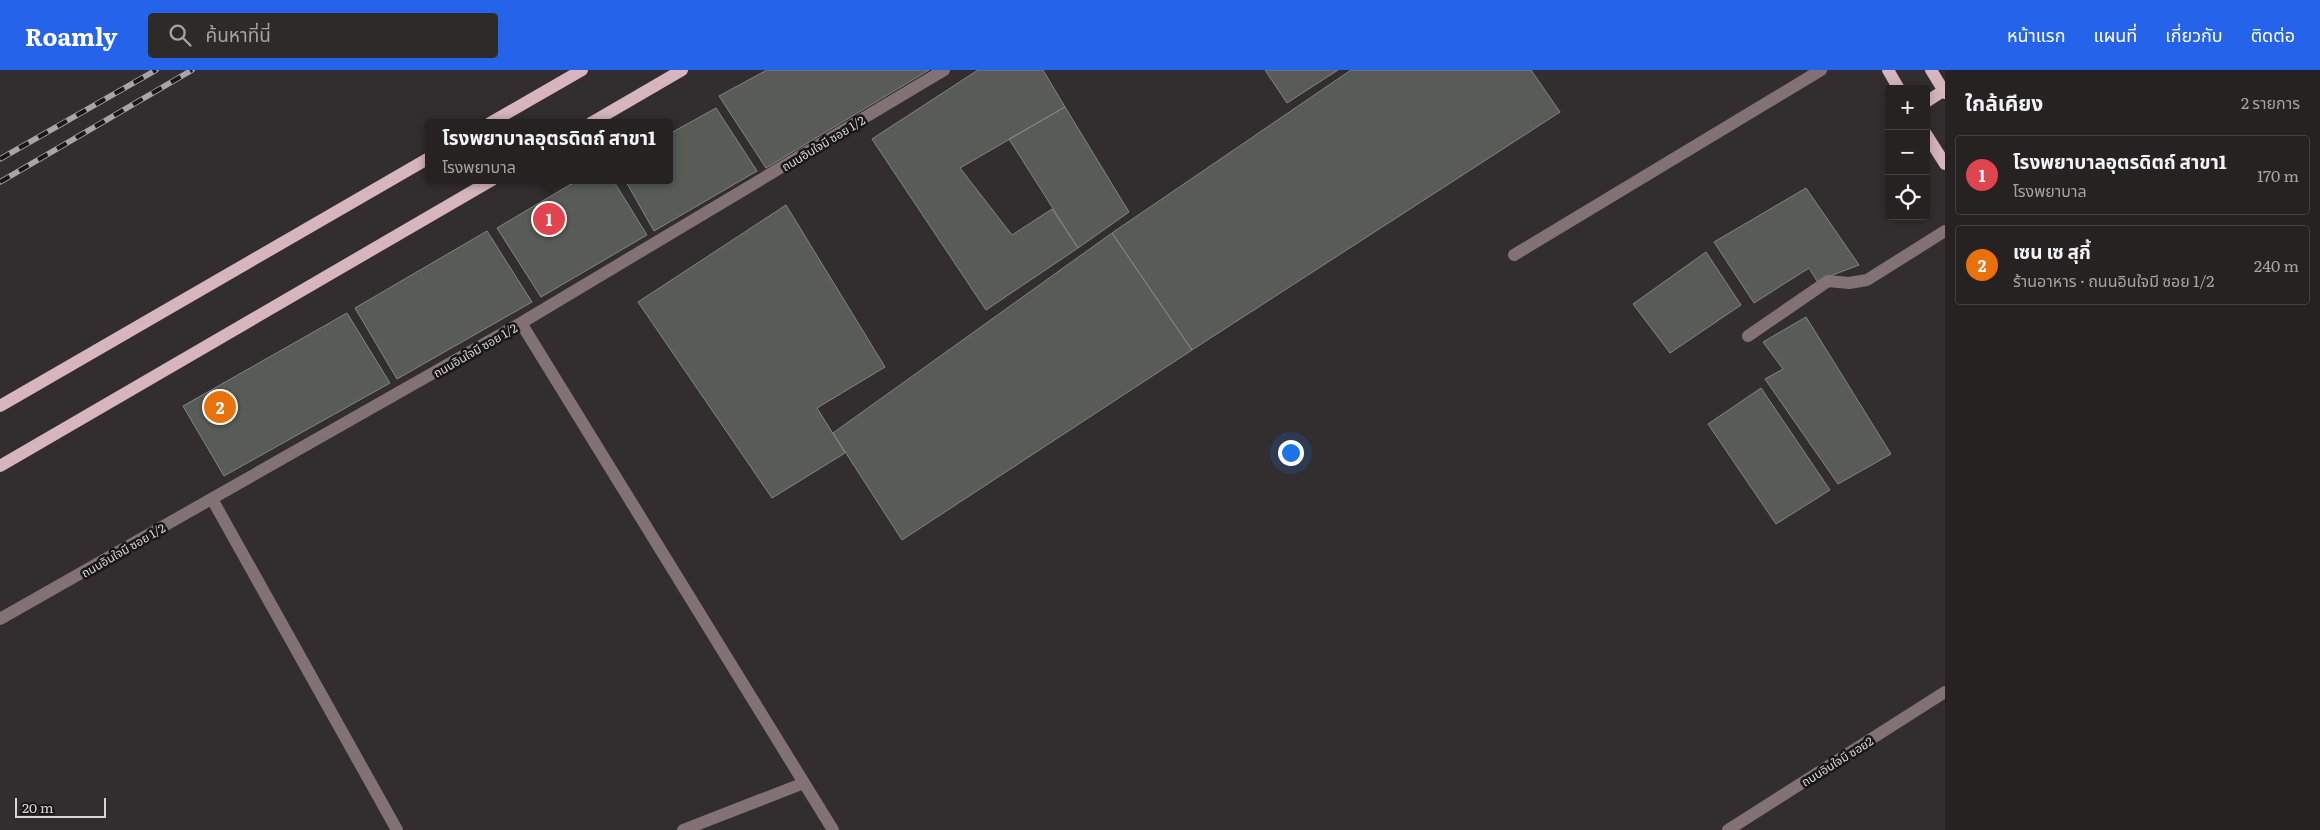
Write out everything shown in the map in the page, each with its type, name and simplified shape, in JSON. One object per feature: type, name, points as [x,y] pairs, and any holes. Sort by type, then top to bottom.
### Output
[{"type":"main road","points":[[497,119],[582,70]]},
{"type":"main road","points":[[598,119],[682,70]]},
{"type":"main road","points":[[1888,70],[1897,85]]},
{"type":"main road","points":[[1930,100],[1944,91],[1931,70]]},
{"type":"main road","points":[[1930,140],[1945,164]]},
{"type":"main road","points":[[0,406],[425,160]]},
{"type":"main road","points":[[0,466],[485,184]]},
{"type":"street","name":"ถนนอินใจมี ซอย 1/2","points":[[0,620],[521,323],[944,70]]},
{"type":"street","points":[[1514,255],[1821,70]]},
{"type":"street","points":[[1748,336],[1828,282],[1849,283],[1867,280],[1945,231]]},
{"type":"street","points":[[521,323],[832,830]]},
{"type":"street","points":[[212,499],[397,830]]},
{"type":"street","name":"ถนนอินใจมี ซอย2","points":[[1728,830],[1945,692]]},
{"type":"street","points":[[684,830],[804,783]]},
{"type":"building","points":[[767,70],[929,70],[766,168],[719,96]]},
{"type":"building","points":[[978,70],[1043,70],[1065,107],[960,168],[1012,235],[1052,209],[1078,248],[986,310],[872,139]]},
{"type":"building","points":[[1265,70],[1338,70],[1287,103]]},
{"type":"building","points":[[1351,70],[1531,70],[1560,112],[1192,350],[1112,233]]},
{"type":"building","points":[[1065,107],[1129,212],[1078,248],[1009,139]]},
{"type":"building","points":[[716,108],[757,171],[654,231],[627,184],[673,184],[673,132]]},
{"type":"building","points":[[571,184],[615,184],[647,235],[541,297],[497,228]]},
{"type":"building","points":[[1806,188],[1859,265],[1817,281],[1809,268],[1754,303],[1714,242]]},
{"type":"building","points":[[786,205],[885,367],[817,408],[845,453],[772,498],[638,302]]},
{"type":"building","points":[[487,231],[532,302],[397,379],[355,308]]},
{"type":"building","points":[[1112,233],[1192,350],[902,540],[833,433]]},
{"type":"building","points":[[1706,252],[1741,305],[1670,353],[1633,304]]},
{"type":"building","points":[[347,313],[390,383],[224,476],[183,406]]},
{"type":"building","points":[[1806,317],[1891,454],[1838,484],[1765,379],[1783,369],[1763,342]]},
{"type":"building","points":[[1761,388],[1830,490],[1776,524],[1708,424]]},
{"type":"railway","points":[[0,159],[156,70]]},
{"type":"railway","points":[[0,182],[192,70]]},
{"type":"place","name":"โรงพยาบาลอุตรดิตถ์ สาขา1","points":[[549,219]]},
{"type":"place","name":"เซน เซ สุกี้","points":[[220,407]]}]
